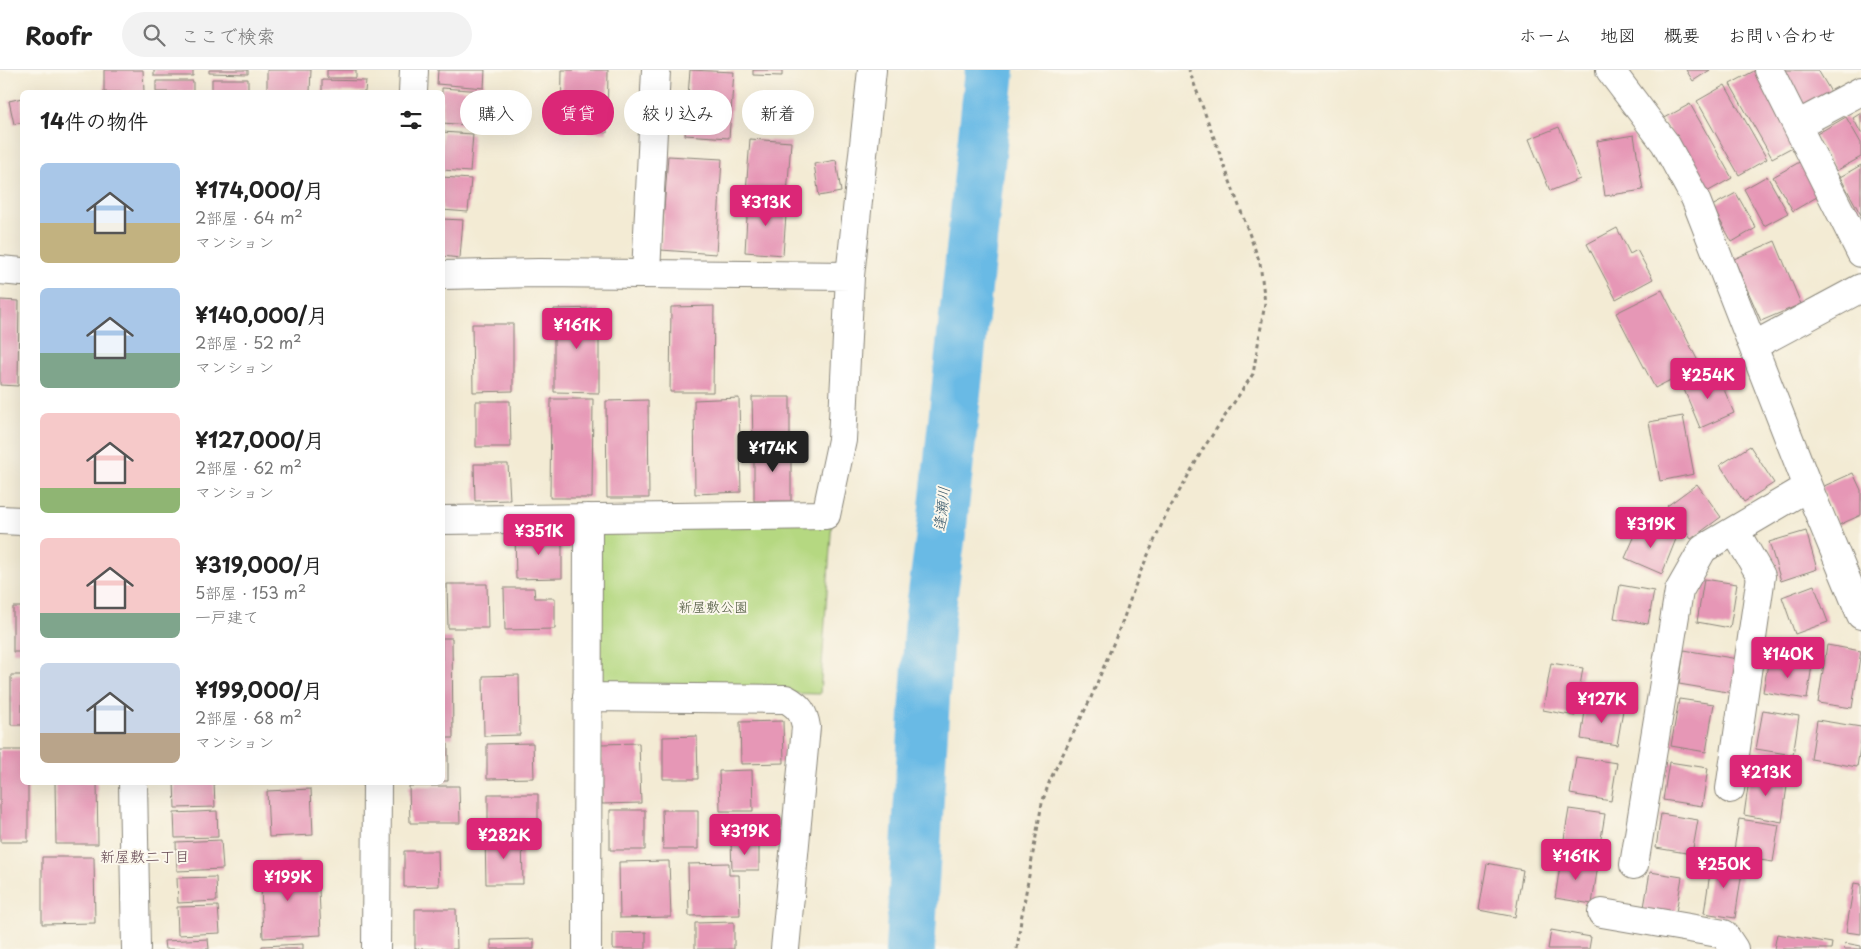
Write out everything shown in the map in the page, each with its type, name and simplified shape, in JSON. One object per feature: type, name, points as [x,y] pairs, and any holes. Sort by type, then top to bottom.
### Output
[{"type":"street","points":[[412,90],[414,70]]},
{"type":"street","points":[[646,273],[656,70]]},
{"type":"street","points":[[445,520],[826,515],[842,440],[850,276],[872,70]]},
{"type":"street","points":[[1610,70],[1665,143],[1695,198],[1808,487],[1861,615]]},
{"type":"street","points":[[1769,70],[1861,253]]},
{"type":"street","points":[[1797,125],[1861,91]]},
{"type":"street","points":[[0,270],[20,272]]},
{"type":"street","points":[[445,275],[646,273],[850,276]]},
{"type":"street","points":[[1753,346],[1861,288]]},
{"type":"street","points":[[1634,865],[1679,590],[1703,549],[1808,487]]},
{"type":"street","points":[[587,949],[588,518]]},
{"type":"street","points":[[0,520],[20,521]]},
{"type":"street","points":[[1730,789],[1761,576],[1735,531]]},
{"type":"street","points":[[587,697],[786,699],[797,705],[805,718],[806,727],[785,949]]},
{"type":"street","points":[[134,785],[136,949]]},
{"type":"street","points":[[376,949],[377,785]]},
{"type":"street","points":[[1602,913],[1724,934],[1734,949]]},
{"type":"path","points":[[1017,949],[1042,802],[1050,780],[1090,700],[1123,620],[1139,575],[1165,517],[1203,449],[1253,374],[1265,303],[1260,262],[1189,70]]},
{"type":"green space","name":"新屋敷公園","points":[[832,520],[820,694],[595,689],[595,525]]},
{"type":"water","points":[[982,70],[996,70],[984,120]]},
{"type":"building","points":[[104,70],[143,70],[144,90],[104,90]]},
{"type":"building","points":[[154,70],[193,70],[193,76],[154,76]]},
{"type":"building","points":[[209,70],[248,70],[248,74],[209,73]]},
{"type":"building","points":[[267,70],[311,70],[310,90],[267,90]]},
{"type":"building","points":[[327,70],[356,70],[356,78],[327,78]]},
{"type":"building","points":[[438,70],[485,70],[484,88],[437,84]]},
{"type":"building","points":[[562,70],[608,70],[608,90],[562,90]]},
{"type":"building","points":[[690,70],[734,72],[732,98],[732,90],[688,90]]},
{"type":"building","points":[[753,70],[782,70],[782,76],[753,75]]},
{"type":"building","points":[[1686,70],[1710,70],[1693,81]]},
{"type":"building","points":[[1756,70],[1800,143],[1772,158],[1730,84]]},
{"type":"building","points":[[1778,70],[1818,70],[1831,92],[1801,110]]},
{"type":"building","points":[[212,79],[248,79],[248,90],[212,90]]},
{"type":"building","points":[[322,80],[366,81],[365,90],[322,90]]},
{"type":"building","points":[[156,81],[193,81],[193,90],[156,90]]},
{"type":"building","points":[[1725,85],[1767,159],[1739,175],[1697,101]]},
{"type":"building","points":[[442,88],[469,90],[460,90],[460,124],[445,123],[445,90],[442,90]]},
{"type":"building","points":[[20,98],[20,122],[14,124],[9,101]]},
{"type":"building","points":[[1690,104],[1732,178],[1705,193],[1663,119]]},
{"type":"building","points":[[1861,113],[1861,133],[1853,118]]},
{"type":"building","points":[[1846,117],[1861,143],[1861,157],[1836,171],[1815,135]]},
{"type":"building","points":[[1559,127],[1580,179],[1550,191],[1529,139]]},
{"type":"building","points":[[445,132],[473,135],[470,172],[445,170]]},
{"type":"building","points":[[685,135],[729,135],[729,138]]},
{"type":"building","points":[[1634,135],[1643,190],[1605,196],[1597,141]]},
{"type":"building","points":[[750,139],[791,142],[787,195],[746,192]]},
{"type":"building","points":[[668,156],[722,159],[716,254],[661,250]]},
{"type":"building","points":[[836,160],[841,192],[819,196],[814,164]]},
{"type":"building","points":[[1803,160],[1822,194],[1793,211],[1773,177]]},
{"type":"building","points":[[1861,165],[1861,215],[1840,177]]},
{"type":"building","points":[[1767,176],[1788,213],[1764,226],[1744,189]]},
{"type":"building","points":[[445,177],[471,179],[468,212],[445,210]]},
{"type":"building","points":[[1736,193],[1756,228],[1732,242],[1712,206]]},
{"type":"building","points":[[748,199],[787,202],[783,255],[745,252]]},
{"type":"building","points":[[445,219],[463,220],[460,258],[445,256]]},
{"type":"building","points":[[1617,228],[1630,254],[1637,250],[1653,279],[1616,299],[1587,244]]},
{"type":"building","points":[[1775,241],[1801,304],[1761,321],[1734,259]]},
{"type":"building","points":[[1662,290],[1700,365],[1655,388],[1616,313]]},
{"type":"building","points":[[0,300],[19,301],[18,386],[0,385]]},
{"type":"building","points":[[714,306],[713,392],[670,392],[671,307]]},
{"type":"building","points":[[599,308],[599,393],[554,392],[554,309]]},
{"type":"building","points":[[472,324],[513,324],[513,391],[473,392]]},
{"type":"building","points":[[1717,373],[1734,413],[1700,428],[1683,387]]},
{"type":"building","points":[[752,397],[790,397],[790,441],[753,442]]},
{"type":"building","points":[[739,398],[741,492],[695,494],[694,400]]},
{"type":"building","points":[[551,399],[593,399],[592,498],[550,498]]},
{"type":"building","points":[[648,400],[649,498],[607,498],[606,401]]},
{"type":"building","points":[[476,401],[510,401],[511,447],[476,447]]},
{"type":"building","points":[[1683,416],[1694,474],[1660,481],[1649,422]]},
{"type":"building","points":[[791,445],[791,501],[754,501],[754,446]]},
{"type":"building","points":[[1750,446],[1774,483],[1744,502],[1720,465]]},
{"type":"building","points":[[474,464],[508,464],[510,500],[475,501]]},
{"type":"building","points":[[1853,473],[1861,490],[1861,515],[1839,525],[1822,487]]},
{"type":"building","points":[[1697,484],[1721,517],[1691,539],[1667,506]]},
{"type":"building","points":[[1640,524],[1676,539],[1662,574],[1625,558]]},
{"type":"building","points":[[1806,531],[1817,569],[1781,581],[1769,542]]},
{"type":"building","points":[[515,533],[562,533],[562,578],[516,579]]},
{"type":"building","points":[[1704,579],[1737,584],[1730,628],[1697,622]]},
{"type":"building","points":[[447,584],[487,584],[488,628],[448,628]]},
{"type":"building","points":[[1620,585],[1654,591],[1648,624],[1614,618]]},
{"type":"building","points":[[1814,585],[1828,622],[1795,634],[1782,597]]},
{"type":"building","points":[[504,588],[534,588],[535,598],[555,598],[555,629],[505,630]]},
{"type":"building","points":[[13,607],[20,607],[20,652],[13,652]]},
{"type":"building","points":[[445,638],[452,638],[453,738],[445,738]]},
{"type":"building","points":[[1827,645],[1861,651],[1852,708],[1818,703]]},
{"type":"building","points":[[1684,650],[1738,659],[1733,693],[1679,684]]},
{"type":"building","points":[[1769,658],[1812,665],[1807,699],[1763,692]]},
{"type":"building","points":[[1551,663],[1583,668],[1575,716],[1543,710]]},
{"type":"building","points":[[11,675],[20,675],[20,725],[11,725]]},
{"type":"building","points":[[519,675],[520,735],[484,736],[483,676]]},
{"type":"building","points":[[1679,699],[1714,704],[1706,752],[1671,746]]},
{"type":"building","points":[[1586,704],[1623,710],[1617,745],[1581,739]]},
{"type":"building","points":[[1763,710],[1799,716],[1793,755],[1756,749]]},
{"type":"building","points":[[1817,720],[1861,727],[1857,767],[1811,759]]},
{"type":"building","points":[[783,721],[784,763],[741,764],[740,722]]},
{"type":"building","points":[[697,736],[698,779],[663,779],[663,737]]},
{"type":"building","points":[[533,743],[534,778],[487,779],[487,744]]},
{"type":"building","points":[[639,743],[641,803],[602,804],[601,744]]},
{"type":"building","points":[[445,744],[448,744],[448,781],[445,781]]},
{"type":"building","points":[[0,750],[20,750],[20,785],[28,785],[28,842],[0,842]]},
{"type":"building","points":[[1576,757],[1617,763],[1611,801],[1570,794]]},
{"type":"building","points":[[1669,762],[1708,768],[1702,806],[1663,800]]},
{"type":"building","points":[[752,770],[753,811],[720,811],[719,771]]},
{"type":"building","points":[[1750,773],[1788,779],[1782,822],[1744,815]]},
{"type":"building","points":[[55,785],[97,785],[98,844],[56,844]]},
{"type":"building","points":[[174,785],[214,785],[215,807],[175,808]]},
{"type":"building","points":[[409,786],[459,786],[460,823],[410,823]]},
{"type":"building","points":[[311,789],[313,835],[269,837],[267,791]]},
{"type":"building","points":[[488,794],[538,794],[538,825],[488,825]]},
{"type":"building","points":[[1569,809],[1605,814],[1598,857],[1562,851]]},
{"type":"building","points":[[610,810],[645,810],[645,850],[610,850]]},
{"type":"building","points":[[662,810],[698,810],[698,849],[663,849]]},
{"type":"building","points":[[217,811],[218,837],[175,838],[174,813]]},
{"type":"building","points":[[1661,814],[1698,820],[1692,854],[1656,848]]},
{"type":"building","points":[[1739,819],[1779,825],[1773,862],[1733,856]]},
{"type":"building","points":[[485,836],[522,836],[523,884],[486,884]]},
{"type":"building","points":[[221,840],[223,869],[177,871],[176,842]]},
{"type":"building","points":[[731,842],[759,842],[759,870],[732,870]]},
{"type":"building","points":[[404,851],[438,851],[439,886],[404,887]]},
{"type":"building","points":[[42,857],[94,857],[95,923],[42,924]]},
{"type":"building","points":[[1561,859],[1598,865],[1592,904],[1555,898]]},
{"type":"building","points":[[300,860],[302,890],[319,889],[321,935],[263,938],[260,862]]},
{"type":"building","points":[[1712,860],[1743,865],[1735,918],[1704,913]]},
{"type":"building","points":[[669,861],[671,917],[620,918],[619,862]]},
{"type":"building","points":[[729,863],[729,875],[739,875],[740,915],[689,916],[688,864]]},
{"type":"building","points":[[1487,863],[1523,870],[1515,917],[1479,910]]},
{"type":"building","points":[[1650,872],[1682,877],[1675,918],[1643,913]]},
{"type":"building","points":[[216,877],[217,901],[178,903],[177,878]]},
{"type":"building","points":[[1854,883],[1861,884],[1861,934],[1846,932]]},
{"type":"building","points":[[218,906],[220,933],[178,935],[177,907]]},
{"type":"building","points":[[415,909],[456,909],[457,949],[415,949]]},
{"type":"building","points":[[734,922],[734,949],[695,949],[695,923]]},
{"type":"building","points":[[1551,930],[1591,937],[1589,949],[1548,949]]},
{"type":"building","points":[[646,932],[646,949],[613,949],[613,933]]},
{"type":"building","points":[[1777,934],[1832,943],[1831,949],[1774,949]]},
{"type":"building","points":[[208,939],[209,949],[165,949],[164,941]]},
{"type":"building","points":[[534,939],[534,949],[491,949],[491,940]]},
{"type":"building","points":[[1845,943],[1861,946],[1861,949],[1844,949]]},
{"type":"building","points":[[303,944],[303,949],[262,949],[262,946]]},
{"type":"waterway","name":"逢瀬川","points":[[910,949],[930,615],[942,526],[990,70]]},
{"type":"district","name":"新屋敷二丁目","points":[[145,857]]}]
